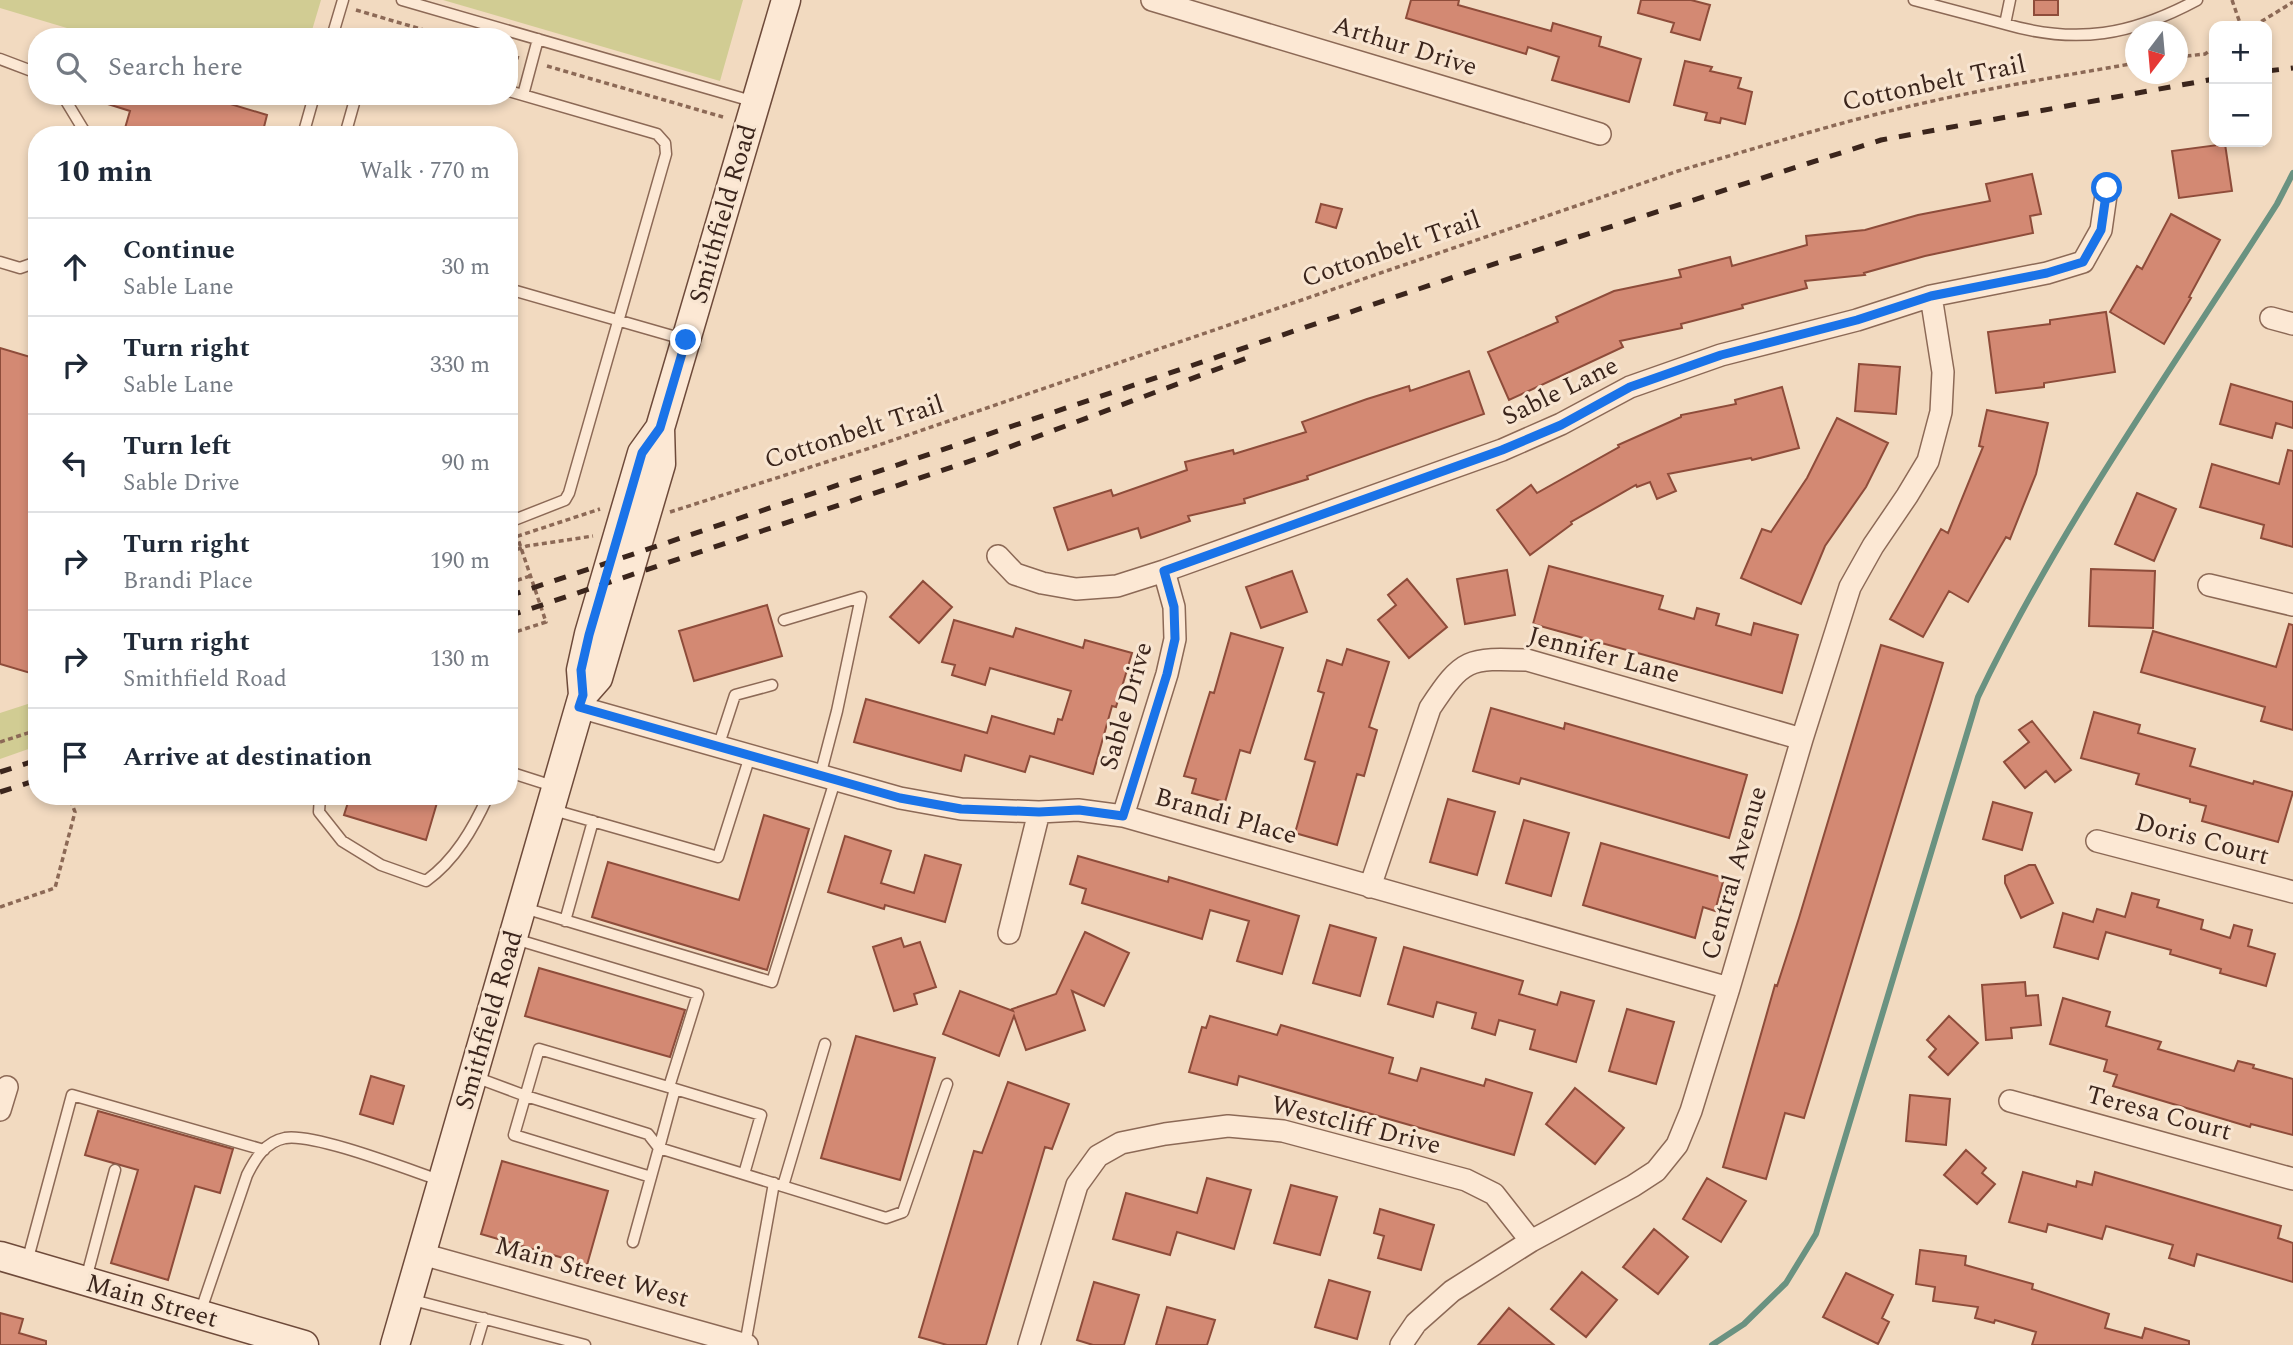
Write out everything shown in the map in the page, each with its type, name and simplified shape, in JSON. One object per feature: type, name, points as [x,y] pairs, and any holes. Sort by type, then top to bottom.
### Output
[{"type":"main road","name":"Smithfield Road","points":[[395,1345],[581,701],[598,678],[651,502],[661,464],[660,428],[786,0]]},
{"type":"main road","name":"Main Street","points":[[13,1260],[304,1345]]},
{"type":"street","name":"Arthur Drive","points":[[1152,0],[1600,135]]},
{"type":"street","name":"Sable Lane","points":[[998,556],[1015,574],[1042,583],[1076,589],[1118,586],[1164,571],[1502,450],[1561,425],[1630,387],[1721,355],[1857,320],[1931,296],[2047,273],[2083,262],[2101,230],[2107,188]]},
{"type":"street","name":"Central Avenue","points":[[1401,1345],[1416,1322],[1452,1291],[1531,1241],[1633,1186],[1656,1171],[1677,1145],[1691,1111],[1850,587],[1928,461],[1941,412],[1943,372],[1931,296]]},
{"type":"street","points":[[2271,318],[2293,324]]},
{"type":"street","name":"Sable Drive","points":[[1123,816],[1167,674],[1175,639],[1174,607],[1164,571]]},
{"type":"street","points":[[2209,584],[2293,605]]},
{"type":"street","name":"Jennifer Lane","points":[[1370,887],[1430,708],[1447,683],[1466,663],[1489,659],[1527,660],[1802,739]]},
{"type":"street","name":"Brandi Place","points":[[581,701],[718,747],[900,798],[961,809],[1039,812],[1079,810],[1123,816],[1729,988]]},
{"type":"street","points":[[1009,933],[1039,812]]},
{"type":"street","name":"Doris Court","points":[[2097,841],[2293,892]]},
{"type":"street","points":[[0,1110],[7,1087]]},
{"type":"street","name":"Teresa Court","points":[[2010,1101],[2293,1179]]},
{"type":"street","name":"Westcliff Drive","points":[[1029,1345],[1077,1185],[1098,1156],[1121,1143],[1228,1126],[1283,1131],[1466,1181],[1494,1194],[1531,1241]]},
{"type":"street","name":"Main Street West","points":[[422,1254],[746,1345]]},
{"type":"lane","points":[[402,0],[500,28]]},
{"type":"lane","points":[[1913,0],[2039,34],[2085,35],[2135,28],[2168,16],[2197,0]]},
{"type":"lane","points":[[2005,24],[2010,0]]},
{"type":"lane","points":[[335,28],[342,3]]},
{"type":"lane","points":[[518,33],[755,102]]},
{"type":"lane","points":[[523,95],[538,39]]},
{"type":"lane","points":[[0,59],[28,70]]},
{"type":"lane","points":[[518,94],[657,134],[665,143],[666,154],[569,493],[565,500],[518,518]]},
{"type":"lane","points":[[68,105],[81,126]]},
{"type":"lane","points":[[306,126],[311,105]]},
{"type":"lane","points":[[348,126],[353,105]]},
{"type":"lane","points":[[0,262],[20,268],[28,265]]},
{"type":"lane","points":[[518,292],[686,340]]},
{"type":"lane","points":[[521,908],[772,982],[828,779],[837,711],[861,597],[784,620]]},
{"type":"lane","points":[[718,747],[736,695],[772,685]]},
{"type":"lane","points":[[518,777],[593,821],[718,857],[750,756]]},
{"type":"lane","points":[[319,805],[319,812],[342,841],[381,865],[426,881],[443,869],[463,843],[484,805]]},
{"type":"lane","points":[[565,921],[593,821]]},
{"type":"lane","points":[[513,938],[698,994],[633,1242]]},
{"type":"lane","points":[[746,1345],[779,1185],[825,1044]]},
{"type":"lane","points":[[651,1177],[514,1135],[539,1049],[761,1115],[744,1174]]},
{"type":"lane","points":[[473,1077],[649,1134],[659,1148],[886,1218],[903,1212],[947,1084]]},
{"type":"lane","points":[[13,1260],[72,1095],[264,1150]]},
{"type":"lane","points":[[200,1315],[247,1175],[264,1150],[284,1138],[325,1143],[442,1181]]},
{"type":"lane","points":[[85,1282],[115,1170]]},
{"type":"lane","points":[[409,1298],[584,1345]]},
{"type":"lane","points":[[476,1345],[484,1318]]},
{"type":"path","points":[[2232,0],[2239,21]]},
{"type":"path","points":[[2262,21],[2293,2]]},
{"type":"path","points":[[342,3],[420,28]]},
{"type":"path","points":[[2188,56],[2209,51]]},
{"type":"path","points":[[518,57],[723,117]]},
{"type":"path","name":"Cottonbelt Trail","points":[[669,512],[870,448],[1678,171],[1812,131],[1914,105],[2125,65]]},
{"type":"path","points":[[518,537],[609,506]]},
{"type":"path","points":[[518,549],[601,535]]},
{"type":"path","points":[[518,540],[546,622],[518,631]]},
{"type":"path","points":[[518,580],[530,576]]},
{"type":"path","points":[[0,742],[28,733]]},
{"type":"path","points":[[0,907],[55,888],[75,812],[72,805]]},
{"type":"shaded area","points":[[0,0],[321,0],[313,28],[67,28],[0,8]]},
{"type":"shaded area","points":[[443,0],[743,0],[720,81]]},
{"type":"shaded area","points":[[28,704],[28,749],[0,759],[0,713]]},
{"type":"building","points":[[1411,0],[1459,0],[1458,5],[1551,31],[1553,23],[1601,37],[1599,46],[1641,59],[1629,102],[1552,80],[1559,57],[1528,47],[1526,54],[1406,18]]},
{"type":"building","points":[[1641,0],[1691,0],[1710,5],[1700,40],[1671,32],[1674,23],[1638,13]]},
{"type":"building","points":[[2034,0],[2058,0],[2058,15],[2034,15]]},
{"type":"building","points":[[1685,61],[1712,67],[1710,71],[1741,78],[1738,88],[1752,92],[1745,124],[1721,118],[1720,123],[1705,120],[1707,113],[1674,105]]},
{"type":"building","points":[[111,105],[234,105],[267,115],[264,126],[126,126],[130,111]]},
{"type":"building","points":[[2209,146],[2225,147],[2232,191],[2179,198],[2172,151]]},
{"type":"building","points":[[2032,174],[2041,214],[2030,216],[2033,233],[1925,256],[1864,273],[1865,275],[1805,281],[1807,288],[1681,324],[1682,328],[1620,341],[1623,347],[1509,400],[1488,352],[1558,322],[1556,317],[1614,291],[1681,277],[1679,270],[1730,257],[1732,266],[1807,245],[1806,236],[1865,230],[1918,215],[1990,201],[1986,184]]},
{"type":"building","points":[[1321,204],[1342,209],[1336,228],[1316,222]]},
{"type":"building","points":[[2171,214],[2220,240],[2164,344],[2110,312],[2137,266],[2142,269]]},
{"type":"building","points":[[2106,312],[2115,372],[2044,383],[2044,387],[1996,393],[1988,332],[2050,324],[2050,320]]},
{"type":"building","points":[[0,348],[28,356],[28,672],[0,664]]},
{"type":"building","points":[[1859,364],[1900,367],[1896,414],[1855,411]]},
{"type":"building","points":[[1469,371],[1484,414],[1307,476],[1308,479],[1244,499],[1245,503],[1188,516],[1190,521],[1141,538],[1138,528],[1068,550],[1054,508],[1111,490],[1113,496],[1187,470],[1185,462],[1233,450],[1234,454],[1306,432],[1302,422],[1409,386],[1410,391]]},
{"type":"building","points":[[2231,384],[2293,402],[2293,428],[2276,423],[2272,438],[2220,424]]},
{"type":"building","points":[[1782,387],[1799,448],[1752,460],[1751,458],[1668,474],[1676,491],[1657,499],[1650,482],[1637,487],[1636,485],[1571,522],[1572,524],[1530,555],[1497,510],[1531,485],[1537,493],[1619,447],[1618,445],[1681,415],[1736,404],[1735,400]]},
{"type":"building","points":[[1987,410],[2048,423],[2036,474],[2010,539],[2006,537],[1968,602],[1949,591],[1923,637],[1890,619],[1941,529],[1948,533],[1983,447],[1979,446]]},
{"type":"building","points":[[1837,418],[1888,443],[1866,487],[1825,546],[1801,604],[1741,578],[1762,529],[1771,532],[1807,478]]},
{"type":"building","points":[[2288,450],[2293,451],[2293,547],[2261,538],[2264,525],[2200,507],[2212,464],[2279,484]]},
{"type":"building","points":[[2137,493],[2176,509],[2154,561],[2115,544]]},
{"type":"building","points":[[1549,566],[1663,596],[1659,609],[1694,619],[1697,608],[1719,614],[1716,625],[1751,635],[1754,623],[1798,635],[1782,693],[1533,624]]},
{"type":"building","points":[[2091,569],[2155,571],[2153,628],[2089,626]]},
{"type":"building","points":[[1507,570],[1515,615],[1465,624],[1457,579]]},
{"type":"building","points":[[1292,571],[1307,612],[1261,628],[1246,587]]},
{"type":"building","points":[[1407,579],[1447,627],[1409,658],[1378,620],[1396,605],[1388,595]]},
{"type":"building","points":[[923,581],[952,607],[919,643],[890,617]]},
{"type":"building","points":[[767,605],[782,656],[694,681],[679,631]]},
{"type":"building","points":[[954,620],[1013,637],[1016,628],[1083,648],[1085,640],[1132,653],[1116,707],[1112,706],[1093,774],[1030,756],[1025,772],[965,755],[961,771],[854,742],[866,699],[987,733],[992,716],[1054,734],[1058,719],[1062,720],[1071,691],[990,668],[985,685],[952,675],[955,665],[942,662]]},
{"type":"building","points":[[2289,624],[2293,625],[2293,730],[2261,721],[2265,707],[2141,672],[2153,631],[2276,667]]},
{"type":"building","points":[[1231,633],[1283,648],[1250,753],[1240,750],[1225,802],[1192,793],[1196,779],[1184,776],[1210,692],[1214,693]]},
{"type":"building","points":[[1881,645],[1943,663],[1804,1118],[1785,1113],[1766,1179],[1723,1167],[1775,985],[1777,986],[1799,918]]},
{"type":"building","points":[[1347,649],[1389,662],[1369,727],[1377,730],[1364,776],[1357,774],[1337,845],[1295,833],[1315,762],[1305,759],[1324,693],[1318,691],[1327,660],[1342,665]]},
{"type":"building","points":[[1491,708],[1564,729],[1565,723],[1747,775],[1729,838],[1521,778],[1519,784],[1473,771]]},
{"type":"building","points":[[2094,712],[2140,725],[2138,733],[2195,749],[2190,766],[2293,792],[2278,842],[2202,821],[2206,806],[2136,784],[2139,774],[2081,758]]},
{"type":"building","points":[[2032,721],[2071,770],[2055,782],[2046,771],[2025,788],[2004,762],[2029,742],[2019,730]]},
{"type":"building","points":[[1448,799],[1495,812],[1477,875],[1430,862]]},
{"type":"building","points":[[1993,802],[2032,813],[2022,850],[1983,839]]},
{"type":"building","points":[[347,805],[436,805],[426,840],[344,815]]},
{"type":"building","points":[[764,815],[809,829],[767,970],[592,917],[608,862],[739,900]]},
{"type":"building","points":[[1524,820],[1569,833],[1551,896],[1506,883]]},
{"type":"building","points":[[845,836],[891,851],[881,883],[914,893],[925,855],[961,865],[945,922],[885,905],[884,909],[828,892]]},
{"type":"building","points":[[1601,843],[1724,878],[1715,911],[1703,907],[1695,938],[1583,905]]},
{"type":"building","points":[[1078,856],[1168,882],[1169,877],[1299,916],[1282,974],[1237,961],[1249,921],[1210,910],[1202,939],[1082,903],[1086,889],[1070,884]]},
{"type":"building","points":[[2035,865],[2053,903],[2021,918],[2005,883],[2005,876]]},
{"type":"building","points":[[2132,893],[2159,900],[2157,907],[2203,920],[2201,929],[2230,938],[2234,925],[2252,930],[2248,946],[2275,954],[2266,986],[2220,973],[2221,969],[2170,954],[2171,950],[2106,932],[2098,959],[2054,947],[2063,913],[2093,922],[2097,909],[2125,917]]},
{"type":"building","points":[[1330,925],[1376,938],[1360,996],[1313,983]]},
{"type":"building","points":[[1085,932],[1129,953],[1104,1006],[1072,991],[1085,1030],[1026,1050],[1014,1016],[999,1056],[943,1034],[960,991],[1013,1011],[1012,1009],[1056,994]]},
{"type":"building","points":[[901,938],[904,947],[920,942],[936,987],[914,994],[917,1004],[894,1011],[873,947]]},
{"type":"building","points":[[1404,947],[1523,981],[1519,994],[1557,1005],[1561,992],[1594,1001],[1576,1062],[1530,1049],[1535,1030],[1499,1020],[1495,1035],[1472,1028],[1476,1013],[1437,1002],[1433,1017],[1388,1004]]},
{"type":"building","points":[[539,968],[685,1010],[670,1057],[525,1016]]},
{"type":"building","points":[[2025,982],[2026,996],[2038,995],[2041,1025],[2011,1028],[2012,1038],[1986,1040],[1982,985]]},
{"type":"building","points":[[2063,998],[2110,1012],[2106,1026],[2161,1042],[2158,1049],[2234,1071],[2238,1061],[2293,1079],[2293,1135],[2251,1124],[2250,1127],[2113,1086],[2117,1075],[2104,1071],[2107,1060],[2050,1044]]},
{"type":"building","points":[[1627,1009],[1674,1022],[1656,1084],[1609,1071]]},
{"type":"building","points":[[1210,1016],[1277,1035],[1281,1025],[1393,1058],[1389,1073],[1417,1081],[1421,1068],[1484,1086],[1486,1079],[1532,1093],[1514,1155],[1239,1076],[1237,1085],[1189,1072],[1202,1027],[1206,1028]]},
{"type":"building","points":[[1949,1016],[1978,1043],[1948,1075],[1929,1057],[1936,1049],[1927,1040]]},
{"type":"building","points":[[856,1036],[935,1058],[900,1180],[821,1158]]},
{"type":"building","points":[[371,1076],[404,1086],[393,1124],[360,1114]]},
{"type":"building","points":[[1008,1082],[1069,1104],[1052,1149],[1045,1147],[986,1345],[947,1345],[919,1337],[974,1151],[982,1153]]},
{"type":"building","points":[[1575,1088],[1624,1128],[1595,1164],[1546,1124]]},
{"type":"building","points":[[1910,1095],[1950,1099],[1946,1145],[1906,1141]]},
{"type":"building","points":[[98,1111],[233,1149],[220,1193],[195,1186],[168,1280],[111,1263],[138,1170],[85,1155]]},
{"type":"building","points":[[1966,1150],[1986,1168],[1982,1173],[1995,1184],[1977,1204],[1944,1175]]},
{"type":"building","points":[[502,1161],[608,1191],[587,1265],[481,1234]]},
{"type":"building","points":[[2023,1172],[2076,1187],[2077,1181],[2092,1185],[2095,1172],[2281,1226],[2278,1238],[2293,1243],[2293,1282],[2197,1254],[2194,1266],[2169,1258],[2173,1245],[2106,1226],[2102,1239],[2048,1224],[2046,1232],[2009,1222]]},
{"type":"building","points":[[1207,1178],[1251,1190],[1234,1249],[1177,1232],[1170,1255],[1113,1239],[1126,1193],[1197,1213]]},
{"type":"building","points":[[1707,1178],[1746,1201],[1721,1242],[1683,1219]]},
{"type":"building","points":[[1291,1185],[1337,1197],[1320,1255],[1274,1243]]},
{"type":"building","points":[[1380,1209],[1434,1225],[1421,1270],[1378,1258],[1384,1236],[1374,1233]]},
{"type":"building","points":[[1654,1229],[1688,1257],[1658,1294],[1623,1267]]},
{"type":"building","points":[[1920,1250],[1966,1256],[1965,1265],[2033,1284],[2032,1289],[2109,1314],[2105,1328],[2142,1338],[2145,1328],[2189,1341],[2189,1345],[2032,1345],[2036,1332],[1995,1320],[1994,1323],[1975,1318],[1978,1307],[1933,1301],[1935,1287],[1916,1284]]},
{"type":"building","points":[[1582,1272],[1617,1300],[1586,1337],[1551,1309]]},
{"type":"building","points":[[1846,1273],[1893,1295],[1882,1318],[1889,1322],[1878,1344],[1823,1317]]},
{"type":"building","points":[[1329,1280],[1370,1292],[1357,1339],[1315,1327]]},
{"type":"building","points":[[1094,1282],[1139,1295],[1124,1345],[1093,1345],[1077,1340]]},
{"type":"building","points":[[1167,1307],[1215,1320],[1207,1345],[1156,1345]]},
{"type":"building","points":[[1509,1308],[1554,1345],[1478,1345]]},
{"type":"building","points":[[0,1313],[23,1319],[19,1333],[46,1341],[46,1345],[0,1345]]},
{"type":"waterway","points":[[1712,1345],[1744,1324],[1786,1283],[1816,1234],[1978,697],[2010,633],[2082,508],[2277,204],[2293,173]]},
{"type":"railway","points":[[2272,70],[2293,68]]},
{"type":"railway","points":[[518,593],[1466,273],[1881,140],[2209,80]]},
{"type":"railway","points":[[518,613],[988,455],[1252,356]]},
{"type":"railway","points":[[0,772],[28,763]]},
{"type":"railway","points":[[0,792],[28,783]]},
{"type":"route","points":[[686,340],[660,428],[642,453],[589,635],[581,670],[583,695],[579,707],[900,798],[961,809],[1039,812],[1079,810],[1123,816],[1167,674],[1175,639],[1174,607],[1164,571],[1502,450],[1561,425],[1630,387],[1721,355],[1857,320],[1931,296],[2047,273],[2083,262],[2101,230],[2107,188]]}]
